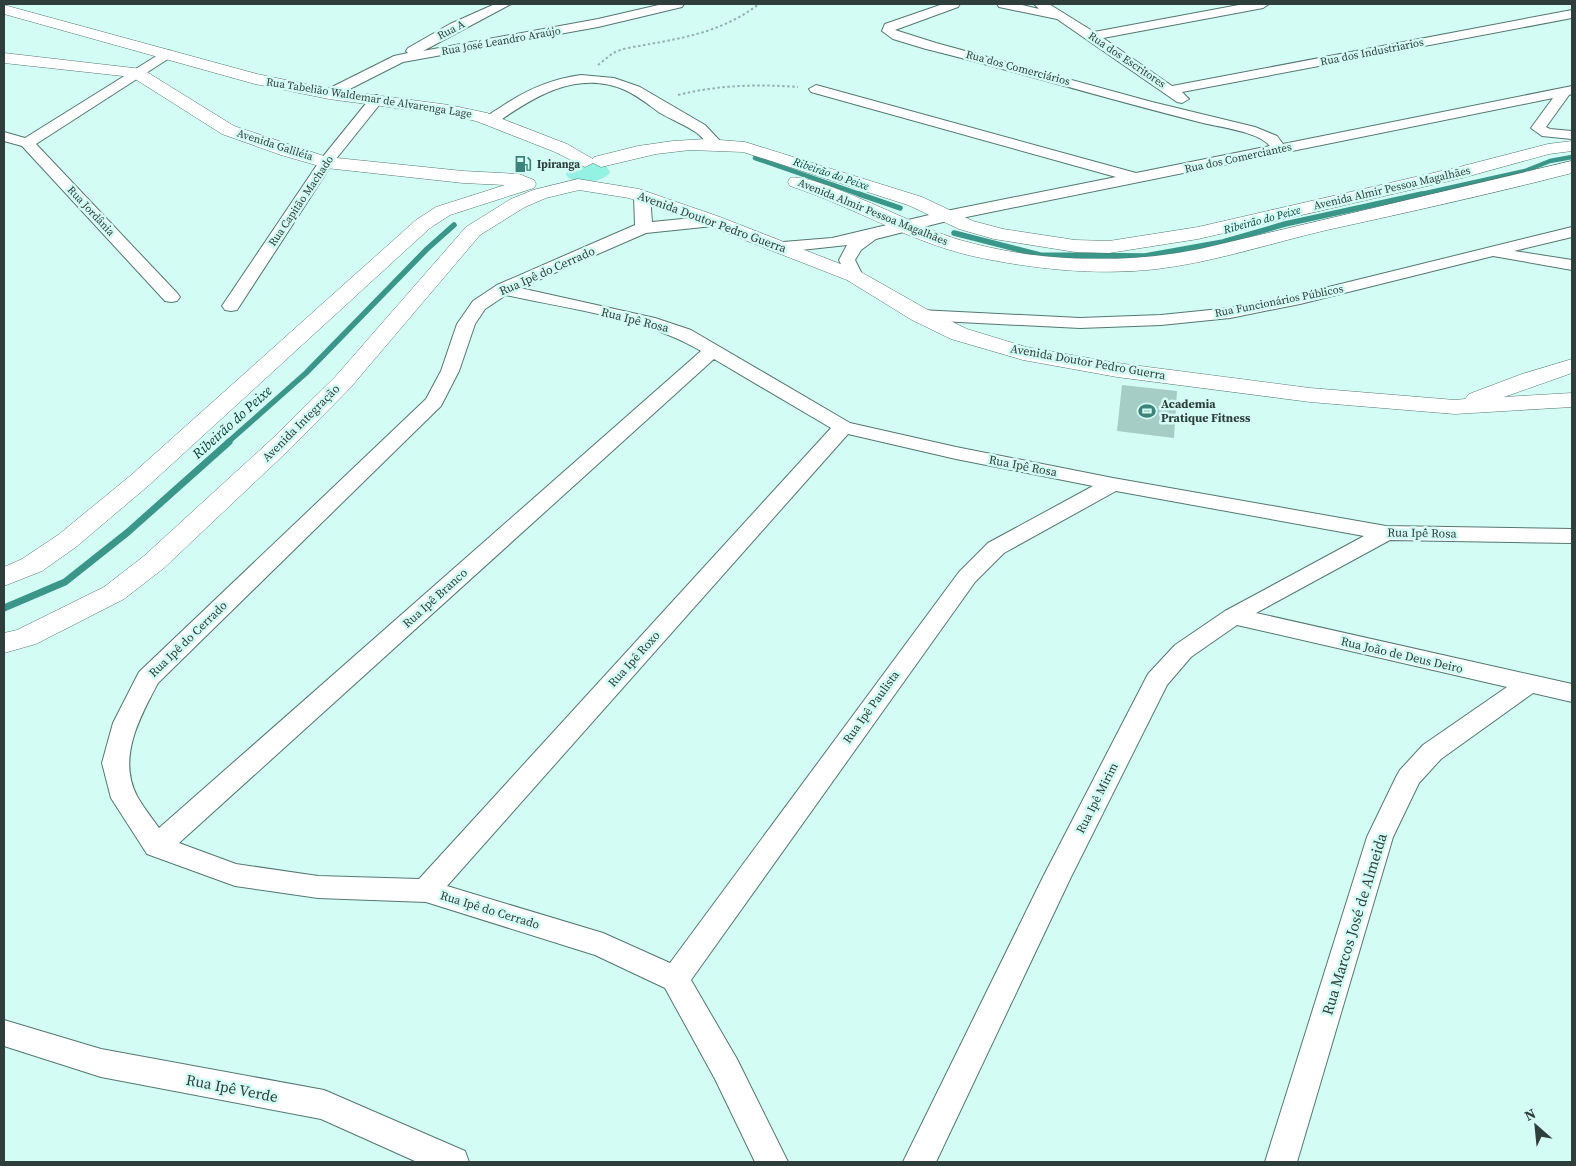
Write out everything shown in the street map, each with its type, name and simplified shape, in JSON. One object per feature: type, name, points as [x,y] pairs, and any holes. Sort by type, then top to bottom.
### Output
[{"type":"street","name":"Rua A","points":[[400,59],[456,27],[505,4]]},
{"type":"street","name":"Rua José Leandro Araújo","points":[[329,94],[400,59],[598,23],[678,4]]},
{"type":"street","name":"Rua dos Comerciários","points":[[954,4],[890,27],[888,31],[931,46],[1262,134],[1272,139],[1280,149]]},
{"type":"street","points":[[1003,4],[1066,19]]},
{"type":"street","name":"Rua dos Escritores","points":[[1040,4],[1092,36],[1176,94],[1210,121]]},
{"type":"street","points":[[1092,36],[1262,4]]},
{"type":"street","name":"Rua dos Industriarios","points":[[1176,94],[1572,6]]},
{"type":"street","name":"Rua Tabelião Waldemar de Alvarenga Lage","points":[[4,8],[255,79],[329,94],[449,110],[490,121],[605,167]]},
{"type":"street","points":[[27,143],[166,54]]},
{"type":"street","name":"Avenida Galiléia","points":[[4,58],[136,73],[228,130],[287,151],[326,162],[463,177],[572,181]]},
{"type":"street","points":[[490,121],[524,96],[540,88],[559,82],[583,79],[623,84],[709,134],[716,144]]},
{"type":"street","points":[[816,89],[1137,178]]},
{"type":"street","points":[[1569,91],[1538,128],[1547,133],[1572,135]]},
{"type":"street","name":"Rua dos Comerciantes","points":[[783,248],[871,235],[904,225],[946,216],[1569,91]]},
{"type":"street","name":"Rua dos Comerciários","points":[[1148,105],[1159,104],[1176,94]]},
{"type":"street","name":"Rua Capitão Machado","points":[[231,306],[326,162],[377,100]]},
{"type":"street","name":"Rua Jordânia","points":[[4,136],[27,143],[171,297]]},
{"type":"street","name":"Avenida Almir Pessoa Magalhães","points":[[605,167],[644,150],[672,145],[716,144],[745,147],[791,160],[915,201],[966,225],[1001,235],[1075,246],[1109,247],[1198,233],[1462,172],[1548,149],[1572,146]]},
{"type":"street","name":"Avenida Almir Pessoa Magalhães","points":[[605,167],[670,154],[694,154],[724,159],[845,198],[936,239],[1005,256],[1058,264],[1114,265],[1157,263],[1196,256],[1528,180],[1572,168]]},
{"type":"street","points":[[443,211],[529,184],[572,181],[603,183],[605,167],[567,167],[563,171],[572,181]]},
{"type":"street","name":"Avenida Doutor Pedro Guerra","points":[[605,167],[637,195]]},
{"type":"street","points":[[4,577],[32,565],[74,535],[139,481],[423,224],[443,211],[466,190],[467,184],[463,177]]},
{"type":"street","name":"Avenida Doutor Pedro Guerra","points":[[572,181],[637,195],[713,221],[854,276],[920,315],[960,334],[1023,353],[1118,370],[1310,395],[1455,407],[1572,400]]},
{"type":"street","name":"Avenida Integração","points":[[4,643],[26,637],[114,593],[154,562],[282,443],[343,382],[473,231],[518,203],[572,181]]},
{"type":"street","points":[[637,195],[644,217],[643,228]]},
{"type":"street","name":"Rua Ipê do Cerrado","points":[[674,979],[603,945],[426,891],[318,887],[235,874],[157,846],[124,798],[115,763],[125,723],[148,678],[434,402],[450,371],[466,324],[480,306],[503,289],[643,228],[713,221]]},
{"type":"street","name":"Rua Funcionários Públicos","points":[[920,315],[1080,323],[1161,320],[1230,313],[1300,299],[1572,232]]},
{"type":"street","points":[[854,276],[847,260],[854,247],[871,235]]},
{"type":"street","points":[[1492,252],[1572,265]]},
{"type":"street","name":"Rua Ipê Rosa","points":[[503,289],[655,323],[684,334],[843,427],[956,453],[1113,484],[1386,533],[1572,536]]},
{"type":"street","name":"Rua Ipê Branco","points":[[157,846],[713,350]]},
{"type":"street","points":[[1455,407],[1530,378],[1572,366]]},
{"type":"street","points":[[1530,378],[1539,394],[1548,401]]},
{"type":"street","name":"Rua Ipê Roxo","points":[[426,891],[843,427]]},
{"type":"street","name":"Rua Ipê Paulista","points":[[674,979],[967,577],[996,548],[1113,484]]},
{"type":"street","name":"Rua Ipê Mirim","points":[[918,1162],[1057,877],[1157,680],[1183,651],[1233,616],[1386,533]]},
{"type":"street","name":"Rua João de Deus Deiro","points":[[1233,616],[1572,693]]},
{"type":"street","name":"Rua Marcos José de Almeida","points":[[1280,1162],[1380,837],[1409,777],[1432,752],[1528,684]]},
{"type":"street","points":[[674,979],[726,1069],[772,1162]]},
{"type":"street","name":"Rua Ipê Verde","points":[[4,1033],[101,1064],[324,1105],[453,1162]]},
{"type":"path","points":[[583,79],[613,53],[632,47],[708,32],[736,19],[759,4]]},
{"type":"path","points":[[653,102],[719,86],[747,85],[816,89]]},
{"type":"green space","points":[[587,163],[606,166],[610,172],[599,180],[588,182],[576,181],[566,175],[571,167]]},
{"type":"building","name":"Academia Pratique Fitness","points":[[1122,385],[1177,391],[1174,438],[1117,431]]},
{"type":"waterway","name":"Ribeirão do Peixe","points":[[1417,195],[1525,171],[1550,161],[1572,157]]},
{"type":"waterway","name":"Ribeirão do Peixe","points":[[755,158],[862,195]]},
{"type":"waterway","name":"Ribeirão do Peixe","points":[[859,194],[900,208]]},
{"type":"waterway","name":"Ribeirão do Peixe","points":[[954,233],[1040,255],[1145,256],[1223,242],[1285,224],[1422,194]]},
{"type":"waterway","name":"Ribeirão do Peixe","points":[[227,443],[306,373],[427,249],[454,225]]},
{"type":"waterway","name":"Ribeirão do Peixe","points":[[4,608],[65,582],[128,532],[229,442]]},
{"type":"place","name":"Ipiranga","points":[[523,164]]},
{"type":"place","name":"Academia Pratique Fitness","points":[[1147,411]]}]
